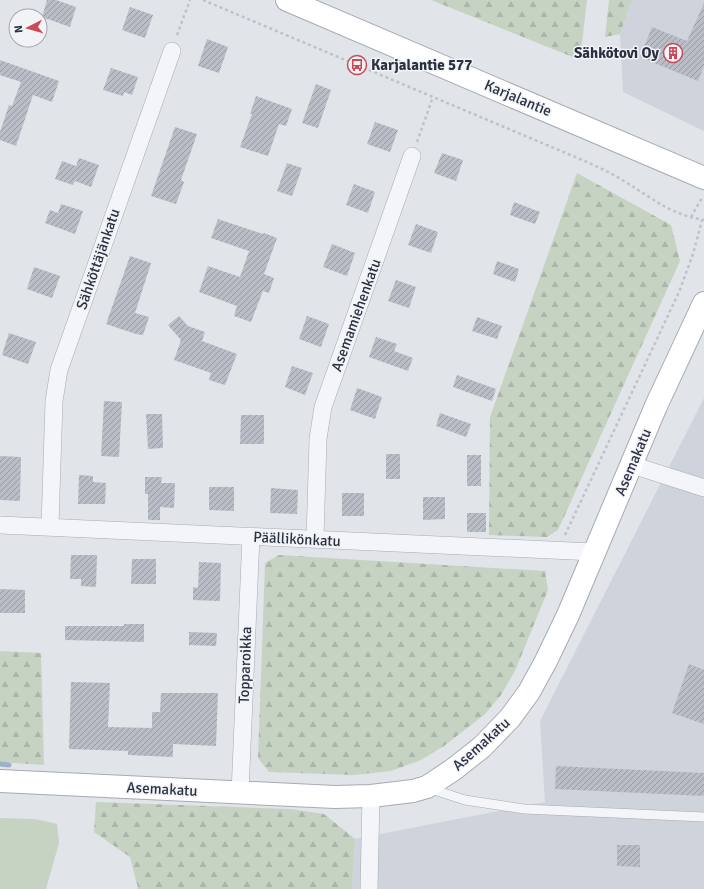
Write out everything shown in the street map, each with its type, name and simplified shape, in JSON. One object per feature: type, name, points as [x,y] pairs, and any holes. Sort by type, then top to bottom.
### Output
[{"type":"street","name":"Karjalantie","points":[[287,0],[703,188]]},
{"type":"street","name":"Sähköttäjänkatu","points":[[50,526],[54,401],[59,370],[172,51]]},
{"type":"street","name":"Asemamiehenkatu","points":[[315,539],[318,439],[323,407],[412,156]]},
{"type":"street","name":"Asemakatu","points":[[0,781],[335,797],[371,796],[412,791],[427,787],[454,769],[482,747],[510,718],[529,692],[546,661],[565,622],[656,406],[704,303]]},
{"type":"street","points":[[632,465],[704,488]]},
{"type":"street","name":"Päällikönkatu","points":[[0,525],[50,526],[594,552]]},
{"type":"street","name":"Topparoikka","points":[[240,793],[251,536]]},
{"type":"street","points":[[369,889],[371,796]]},
{"type":"lane","points":[[427,787],[465,800],[524,809],[704,817]]},
{"type":"path","points":[[172,51],[190,0]]},
{"type":"path","points":[[202,0],[580,159],[627,182],[662,206],[703,220],[693,254],[679,292],[558,550]]},
{"type":"path","points":[[412,156],[433,97]]},
{"type":"path","points":[[691,217],[703,188]]},
{"type":"shaded area","points":[[632,0],[704,0],[704,131],[623,92],[620,34]]},
{"type":"shaded area","points":[[704,398],[704,889],[352,889],[355,839],[545,802],[540,721]]},
{"type":"green space","points":[[431,0],[587,0],[580,60]]},
{"type":"green space","points":[[609,0],[632,0],[620,34],[605,37]]},
{"type":"green space","points":[[577,173],[671,225],[680,261],[558,530],[547,537],[489,535],[490,417]]},
{"type":"green space","points":[[279,555],[545,571],[548,590],[515,671],[501,695],[485,714],[444,746],[421,760],[391,771],[354,775],[269,772],[258,758],[265,563]]},
{"type":"green space","points":[[0,651],[41,653],[44,765],[0,762]]},
{"type":"green space","points":[[96,802],[290,809],[324,814],[355,839],[352,889],[137,889],[130,857],[94,832]]},
{"type":"green space","points":[[0,818],[35,819],[57,824],[59,843],[46,889],[0,889]]},
{"type":"building","points":[[47,0],[56,0],[76,7],[70,27],[48,19],[48,8],[45,8]]},
{"type":"building","name":"Sähkötovi Oy","points":[[704,3],[704,66],[698,81],[640,57],[652,27],[687,41]]},
{"type":"building","points":[[130,7],[153,15],[145,38],[122,30]]},
{"type":"building","points":[[207,39],[228,47],[219,73],[198,66]]},
{"type":"building","points":[[0,60],[59,81],[52,102],[33,95],[16,146],[0,140],[0,132],[9,105],[12,106],[21,82],[0,75]]},
{"type":"building","points":[[111,68],[138,77],[132,95],[124,92],[123,96],[103,90]]},
{"type":"building","points":[[316,84],[331,90],[318,128],[302,123]]},
{"type":"building","points":[[256,96],[292,109],[286,126],[279,124],[268,156],[240,147],[252,114],[250,114]]},
{"type":"building","points":[[375,122],[398,130],[390,152],[367,144]]},
{"type":"building","points":[[175,127],[197,134],[181,180],[184,182],[176,204],[151,196]]},
{"type":"building","points":[[442,153],[463,160],[456,181],[434,173]]},
{"type":"building","points":[[79,158],[99,165],[91,187],[75,181],[73,185],[55,179],[62,161],[76,166]]},
{"type":"building","points":[[287,163],[302,168],[292,196],[277,191]]},
{"type":"building","points":[[354,184],[375,192],[368,213],[346,205]]},
{"type":"building","points":[[514,202],[540,212],[535,224],[510,215]]},
{"type":"building","points":[[61,204],[83,211],[75,234],[45,223],[50,210],[58,213]]},
{"type":"building","points":[[218,219],[277,238],[264,274],[274,278],[269,293],[263,291],[251,322],[234,316],[237,306],[199,292],[208,266],[240,277],[249,251],[211,238]]},
{"type":"building","points":[[416,224],[438,232],[431,253],[408,245]]},
{"type":"building","points":[[332,244],[355,253],[347,276],[323,267]]},
{"type":"building","points":[[130,256],[151,263],[135,313],[149,317],[143,335],[106,324]]},
{"type":"building","points":[[497,261],[519,269],[515,282],[493,274]]},
{"type":"building","points":[[34,267],[60,276],[52,298],[27,289]]},
{"type":"building","points":[[396,280],[416,287],[409,308],[388,301]]},
{"type":"building","points":[[179,316],[188,326],[205,332],[202,341],[237,354],[225,385],[209,380],[211,373],[174,360],[181,340],[168,325]]},
{"type":"building","points":[[307,316],[329,324],[321,347],[299,339]]},
{"type":"building","points":[[477,317],[502,326],[497,339],[472,331]]},
{"type":"building","points":[[9,333],[36,342],[28,364],[2,355]]},
{"type":"building","points":[[376,337],[397,344],[394,351],[413,358],[408,371],[369,357]]},
{"type":"building","points":[[292,366],[313,373],[305,395],[285,387]]},
{"type":"building","points":[[457,375],[496,389],[492,401],[453,387]]},
{"type":"building","points":[[357,388],[382,397],[375,419],[350,410]]},
{"type":"building","points":[[104,401],[122,402],[119,457],[101,456]]},
{"type":"building","points":[[440,413],[471,424],[466,437],[436,426]]},
{"type":"building","points":[[146,414],[162,414],[163,448],[148,449]]},
{"type":"building","points":[[241,415],[264,415],[264,444],[240,444]]},
{"type":"building","points":[[386,454],[400,454],[400,479],[386,479]]},
{"type":"building","points":[[467,455],[481,455],[481,486],[467,486]]},
{"type":"building","points":[[0,456],[21,457],[20,501],[0,500]]},
{"type":"building","points":[[79,475],[93,476],[93,482],[106,483],[105,504],[78,504]]},
{"type":"building","points":[[145,477],[162,477],[161,483],[175,483],[174,508],[160,507],[160,520],[148,520],[148,494],[145,494]]},
{"type":"building","points":[[209,487],[234,487],[234,511],[209,510]]},
{"type":"building","points":[[271,488],[298,490],[297,514],[270,513]]},
{"type":"building","points":[[342,493],[364,493],[364,516],[342,516]]},
{"type":"building","points":[[423,497],[445,497],[445,519],[423,520]]},
{"type":"building","points":[[467,513],[486,513],[486,532],[467,532]]},
{"type":"building","points":[[71,555],[97,555],[96,587],[81,586],[81,579],[70,579]]},
{"type":"building","points":[[132,559],[156,559],[156,584],[131,584]]},
{"type":"building","points":[[199,562],[221,563],[220,601],[193,600],[193,587],[198,588]]},
{"type":"building","points":[[0,589],[25,590],[25,613],[0,613]]},
{"type":"building","points":[[124,624],[144,624],[144,642],[65,640],[65,626],[124,626]]},
{"type":"building","points":[[189,632],[217,633],[216,646],[189,645]]},
{"type":"building","points":[[689,664],[704,670],[704,724],[672,713]]},
{"type":"building","points":[[71,682],[110,683],[108,727],[152,728],[152,712],[160,712],[161,693],[218,693],[216,746],[173,744],[173,757],[128,755],[128,751],[69,749]]},
{"type":"building","points":[[556,766],[704,773],[704,796],[555,789]]},
{"type":"building","points":[[617,845],[640,845],[640,867],[617,866]]},
{"type":"waterway","points":[[0,764],[9,765]]},
{"type":"place","name":"Sähkötovi Oy","points":[[673,53]]},
{"type":"place","name":"Karjalantie 577","points":[[357,65]]}]
